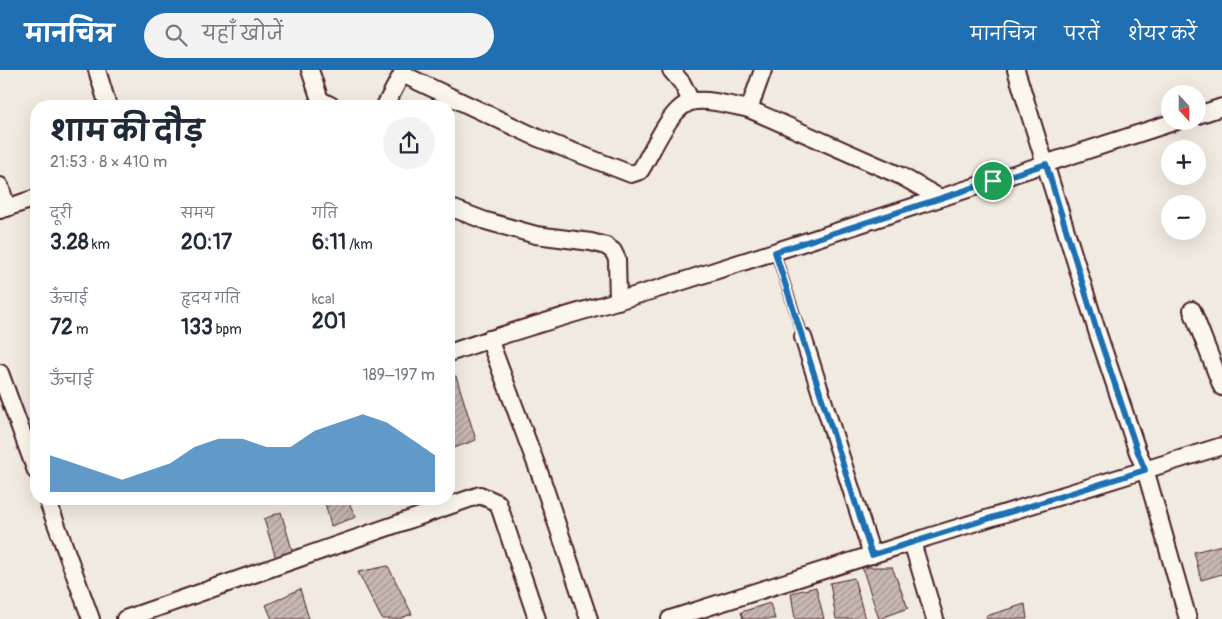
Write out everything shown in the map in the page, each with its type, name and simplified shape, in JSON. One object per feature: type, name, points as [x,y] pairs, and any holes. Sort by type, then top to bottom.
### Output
[{"type":"street","points":[[97,70],[106,100]]},
{"type":"street","points":[[310,70],[320,100]]},
{"type":"street","points":[[671,70],[682,83],[691,101]]},
{"type":"street","points":[[749,109],[763,70]]},
{"type":"street","points":[[1016,70],[1098,334],[1145,470],[1188,619]]},
{"type":"street","points":[[388,100],[403,72],[538,138],[631,174],[640,171],[674,113],[681,106],[691,101],[701,101],[749,109],[901,176],[940,198]]},
{"type":"street","points":[[1206,112],[1222,107]]},
{"type":"street","points":[[455,351],[775,252],[1161,126]]},
{"type":"street","points":[[0,186],[4,209],[30,200]]},
{"type":"street","points":[[455,209],[486,221],[536,235],[591,242],[606,246],[613,251],[617,259],[618,301]]},
{"type":"street","points":[[1192,310],[1222,387]]},
{"type":"street","points":[[803,338],[872,555]]},
{"type":"street","points":[[489,339],[541,477],[590,619]]},
{"type":"street","points":[[0,373],[30,454]]},
{"type":"street","points":[[670,619],[1222,446]]},
{"type":"street","points":[[455,504],[480,495],[498,502],[537,619]]},
{"type":"street","points":[[49,505],[91,619]]},
{"type":"street","points":[[125,619],[451,505]]},
{"type":"street","points":[[912,542],[935,619]]},
{"type":"lane","points":[[775,252],[803,338]]},
{"type":"building","points":[[455,376],[476,440],[455,448]]},
{"type":"building","points":[[326,505],[350,505],[356,517],[331,526]]},
{"type":"building","points":[[281,512],[293,553],[276,559],[264,519]]},
{"type":"building","points":[[1222,545],[1222,574],[1201,580],[1194,552]]},
{"type":"building","points":[[388,566],[412,614],[398,619],[382,619],[358,572]]},
{"type":"building","points":[[862,567],[892,567],[908,608],[879,619]]},
{"type":"building","points":[[854,578],[865,619],[836,619],[830,583]]},
{"type":"building","points":[[816,587],[824,619],[795,619],[791,593]]},
{"type":"building","points":[[300,589],[309,619],[272,619],[266,605]]},
{"type":"building","points":[[770,603],[775,619],[743,619],[741,612]]},
{"type":"building","points":[[1025,604],[1027,619],[987,619],[986,616]]},
{"type":"route","points":[[1046,164],[1098,334],[1145,470],[872,555],[775,252],[993,181],[1046,164]]}]
